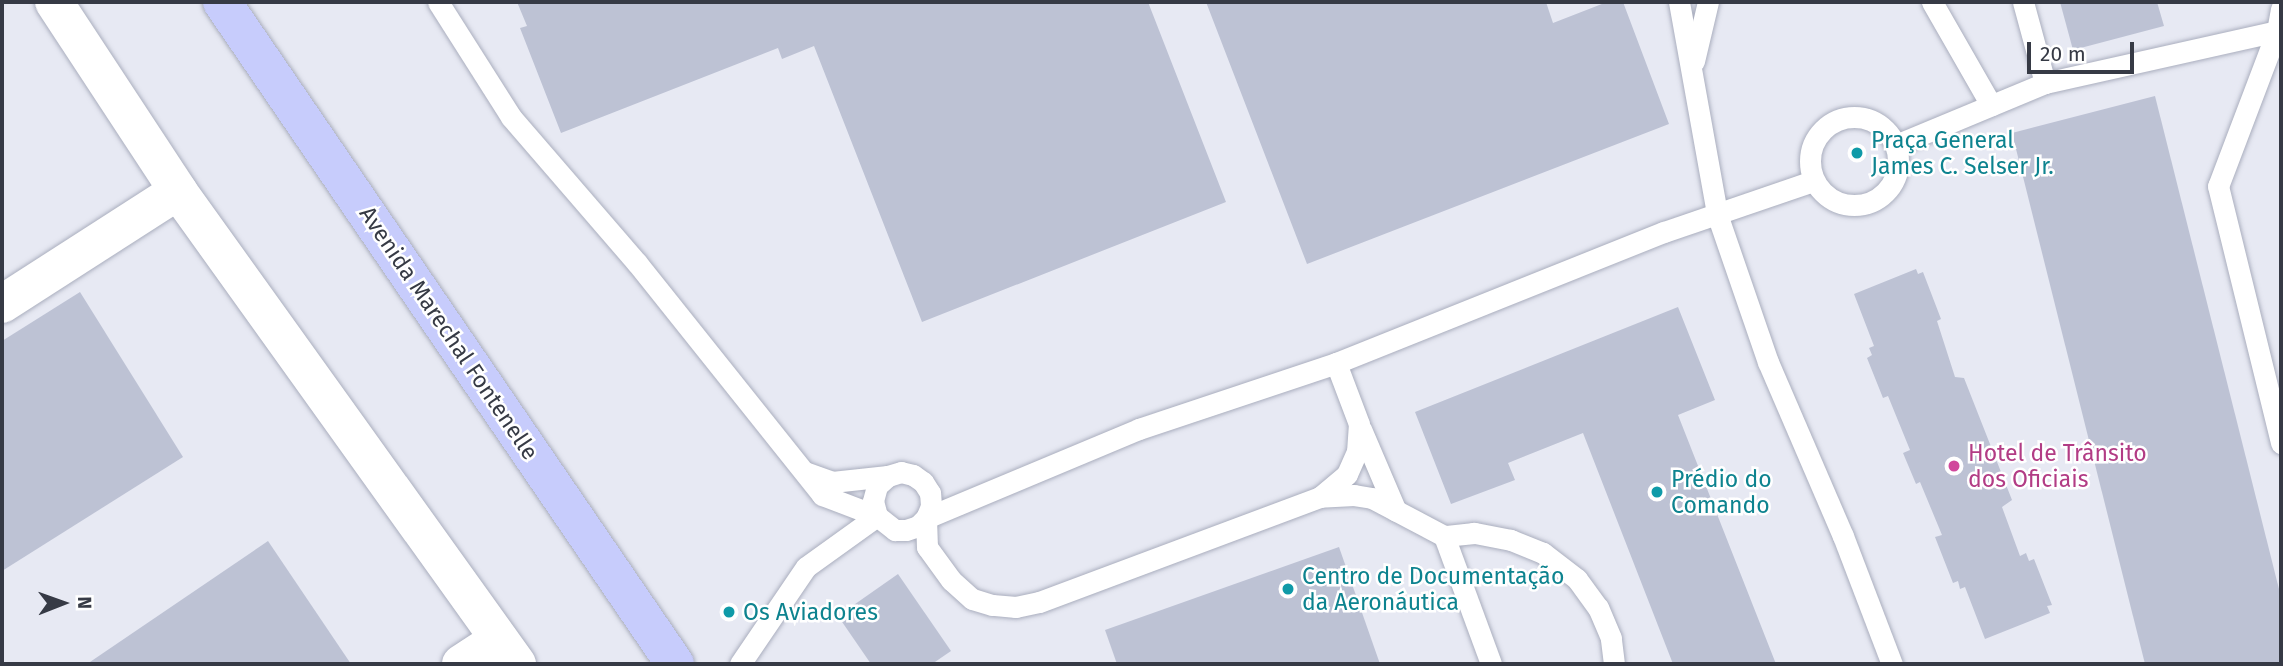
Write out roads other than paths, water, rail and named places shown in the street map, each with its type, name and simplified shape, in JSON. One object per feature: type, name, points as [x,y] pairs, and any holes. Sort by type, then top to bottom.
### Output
[{"type":"main road","name":"Avenida Marechal Fontenelle","points":[[222,2],[675,664]]},
{"type":"street","points":[[54,2],[178,191],[508,652],[461,664]]},
{"type":"street","points":[[2,304],[178,191]]},
{"type":"lane","points":[[438,2],[511,117],[637,263],[822,495],[877,516],[895,530],[918,526],[926,518],[1139,429],[1336,363],[1717,214],[1813,181]]},
{"type":"lane","points":[[1679,2],[1717,214],[1768,362],[1843,536],[1892,664]]},
{"type":"lane","points":[[1691,71],[1708,2]]},
{"type":"lane","points":[[1932,2],[1991,105]]},
{"type":"lane","points":[[2023,2],[2045,83]]},
{"type":"lane","points":[[2281,9],[2277,31],[2218,186],[2281,443]]},
{"type":"lane","points":[[1896,145],[2045,83],[2277,31]]},
{"type":"lane","points":[[1846,117],[1866,118],[1884,128],[1896,145],[1898,162],[1895,179],[1886,193],[1872,203],[1855,206],[1838,204],[1823,194],[1813,181],[1809,160],[1814,141],[1827,125],[1846,117]]},
{"type":"lane","points":[[1336,363],[1396,511]]},
{"type":"lane","points":[[1320,497],[1347,474],[1357,452],[1359,424]]},
{"type":"lane","points":[[803,471],[832,482],[901,472],[913,475],[923,482],[930,493],[931,506],[926,518],[927,547],[951,580],[972,599],[992,606],[1016,607],[1040,602],[1320,497],[1354,495],[1372,498],[1444,536],[1474,533],[1511,540],[1542,554],[1577,579],[1598,607],[1611,638],[1614,664]]},
{"type":"lane","points":[[877,516],[873,501],[877,486],[888,476]]},
{"type":"lane","points":[[740,664],[806,567],[877,516]]},
{"type":"lane","points":[[1444,536],[1491,664]]},
{"type":"place","name":"Praça General James C. Selser Jr.","points":[[1857,153]]},
{"type":"place","name":"Hotel de Trânsito dos Oficiais","points":[[1954,466]]},
{"type":"place","name":"Prédio do Comando","points":[[1657,492]]},
{"type":"place","name":"Centro de Documentação da Aeronáutica","points":[[1288,589]]},
{"type":"place","name":"Os Aviadores","points":[[729,612]]}]
